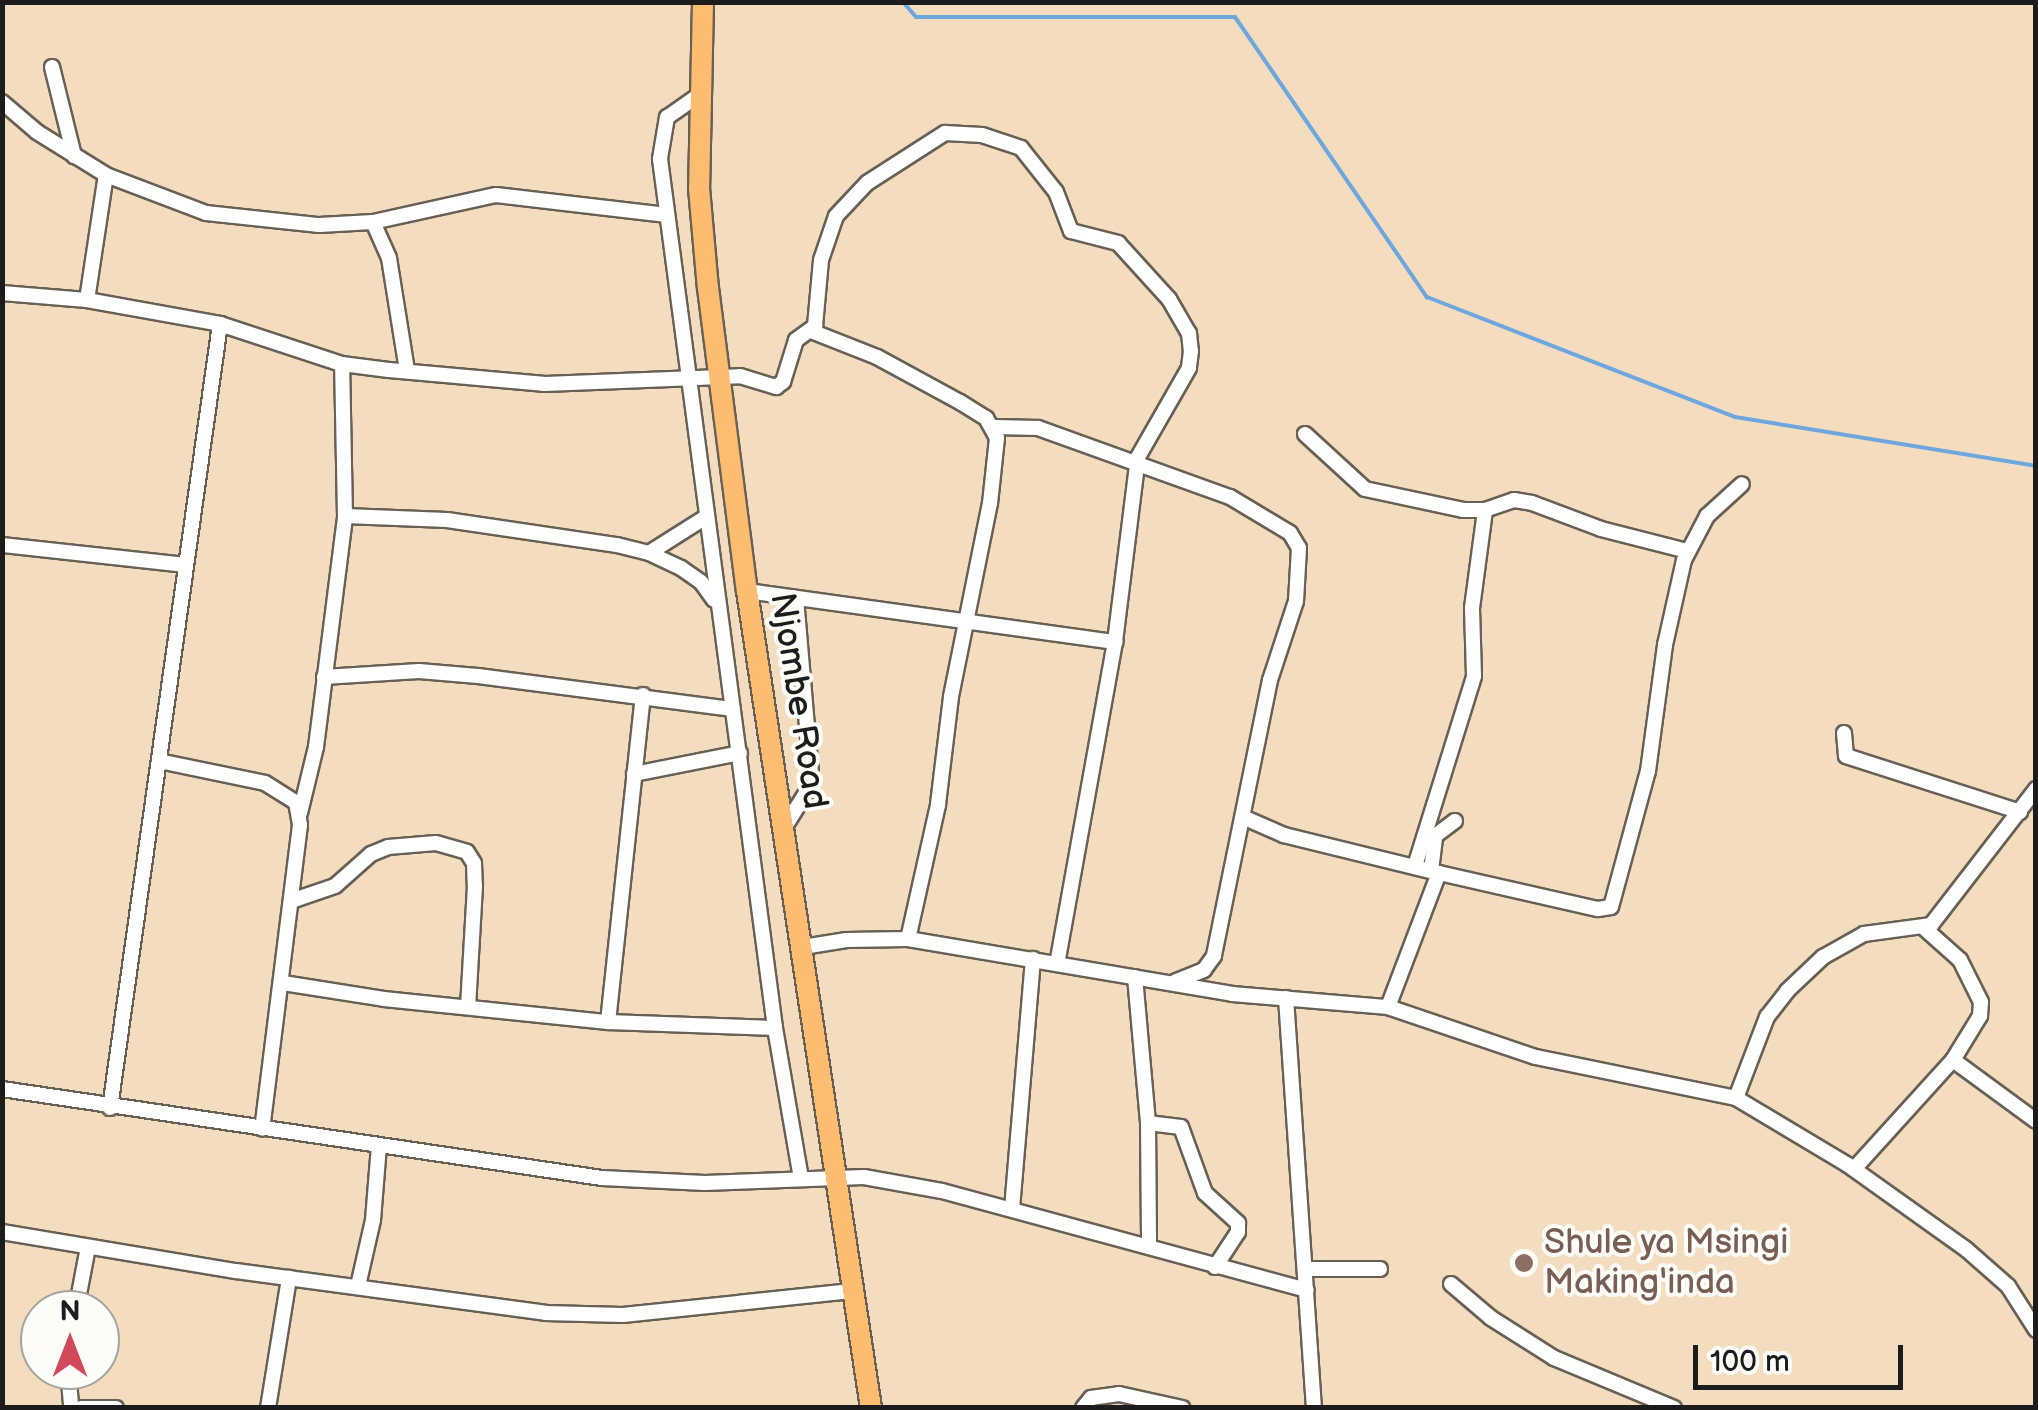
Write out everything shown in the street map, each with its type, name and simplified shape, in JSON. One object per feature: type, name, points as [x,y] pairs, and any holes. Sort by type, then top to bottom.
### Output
[{"type":"highway","name":"Njombe Road","points":[[702,2],[698,188],[720,378],[747,591],[786,825],[834,1176],[871,1408]]},
{"type":"street","points":[[52,67],[74,156]]},
{"type":"street","points":[[700,95],[667,117],[661,132],[667,215],[775,1028],[801,1178]]},
{"type":"street","points":[[2,102],[106,175],[206,213],[319,225],[373,222],[496,195],[667,215]]},
{"type":"street","points":[[2,293],[88,300],[220,324],[342,364],[501,383],[740,376],[776,387],[783,382],[796,340],[811,331],[818,316],[824,248],[838,213],[867,183],[945,133],[982,135],[1021,148],[1056,192],[1071,231],[1118,243],[1169,299],[1190,332],[1189,368],[1145,443],[1138,466],[1115,642],[1057,964]]},
{"type":"street","points":[[88,300],[106,175]]},
{"type":"street","points":[[373,222],[389,258],[407,371]]},
{"type":"street","points":[[110,1108],[220,324]]},
{"type":"street","points":[[811,331],[877,357],[986,418],[995,427],[1038,428],[1238,500],[1290,533],[1299,548],[1296,601],[1270,680],[1214,956],[1204,970],[1174,982]]},
{"type":"street","points":[[262,1129],[300,814],[310,783],[345,516],[342,364]]},
{"type":"street","points":[[908,939],[938,804],[965,622],[990,503],[995,427]]},
{"type":"street","points":[[1305,434],[1365,489],[1485,510],[1503,502],[1532,503],[1648,543],[1687,550]]},
{"type":"street","points":[[1245,818],[1284,834],[1435,872],[1598,909],[1612,907],[1648,771],[1665,644],[1687,550],[1708,516],[1742,484]]},
{"type":"street","points":[[1416,866],[1474,676],[1472,608],[1485,510]]},
{"type":"street","points":[[345,516],[486,525],[649,553],[702,582],[718,604]]},
{"type":"street","points":[[649,553],[706,516]]},
{"type":"street","points":[[2,545],[186,564]]},
{"type":"street","points":[[747,591],[1115,642]]},
{"type":"street","points":[[786,825],[807,791],[812,752],[796,599]]},
{"type":"street","points":[[324,677],[419,672],[733,709]]},
{"type":"street","points":[[608,1022],[643,696]]},
{"type":"street","points":[[1844,733],[1846,756],[2020,812]]},
{"type":"street","points":[[634,774],[740,753]]},
{"type":"street","points":[[159,761],[265,783],[285,792],[296,802],[300,814]]},
{"type":"street","points":[[1736,1098],[1767,1018],[1823,957],[1864,934],[1923,927],[1943,912],[2036,789]]},
{"type":"street","points":[[1388,1007],[1435,872],[1435,836],[1456,821]]},
{"type":"street","points":[[292,902],[335,886],[370,854],[388,847],[436,843],[467,852],[474,863],[475,886],[468,1007]]},
{"type":"street","points":[[1854,1169],[1954,1060],[1980,1016],[1981,1002],[1960,960],[1923,927]]},
{"type":"street","points":[[802,948],[846,940],[908,939],[1232,994],[1388,1007],[1536,1057],[1736,1098],[1854,1169],[2008,1286],[2036,1330]]},
{"type":"street","points":[[1012,1209],[1033,959]]},
{"type":"street","points":[[1135,976],[1148,1123],[1148,1246]]},
{"type":"street","points":[[282,982],[608,1022],[775,1028]]},
{"type":"street","points":[[1286,998],[1314,1408]]},
{"type":"street","points":[[1954,1060],[2036,1121]]},
{"type":"street","points":[[2,1088],[110,1108],[602,1178],[705,1183],[834,1176],[942,1190],[1307,1290]]},
{"type":"street","points":[[1148,1123],[1181,1127],[1205,1194],[1238,1222],[1238,1232],[1215,1267]]},
{"type":"street","points":[[358,1286],[373,1220],[378,1144]]},
{"type":"street","points":[[2,1232],[290,1278],[545,1313],[623,1315],[852,1291]]},
{"type":"street","points":[[80,1290],[88,1247]]},
{"type":"street","points":[[1306,1269],[1380,1270]]},
{"type":"street","points":[[268,1408],[290,1278]]},
{"type":"street","points":[[1451,1284],[1491,1318],[1554,1358],[1674,1408]]},
{"type":"street","points":[[1084,1408],[1091,1398],[1118,1394],[1182,1408]]},
{"type":"street","points":[[81,1408],[116,1408]]},
{"type":"waterway","points":[[903,2],[916,17],[1235,17],[1427,297],[1735,417],[2036,466]]},
{"type":"place","name":"Shule ya Msingi Making'inda","points":[[1524,1263]]}]
